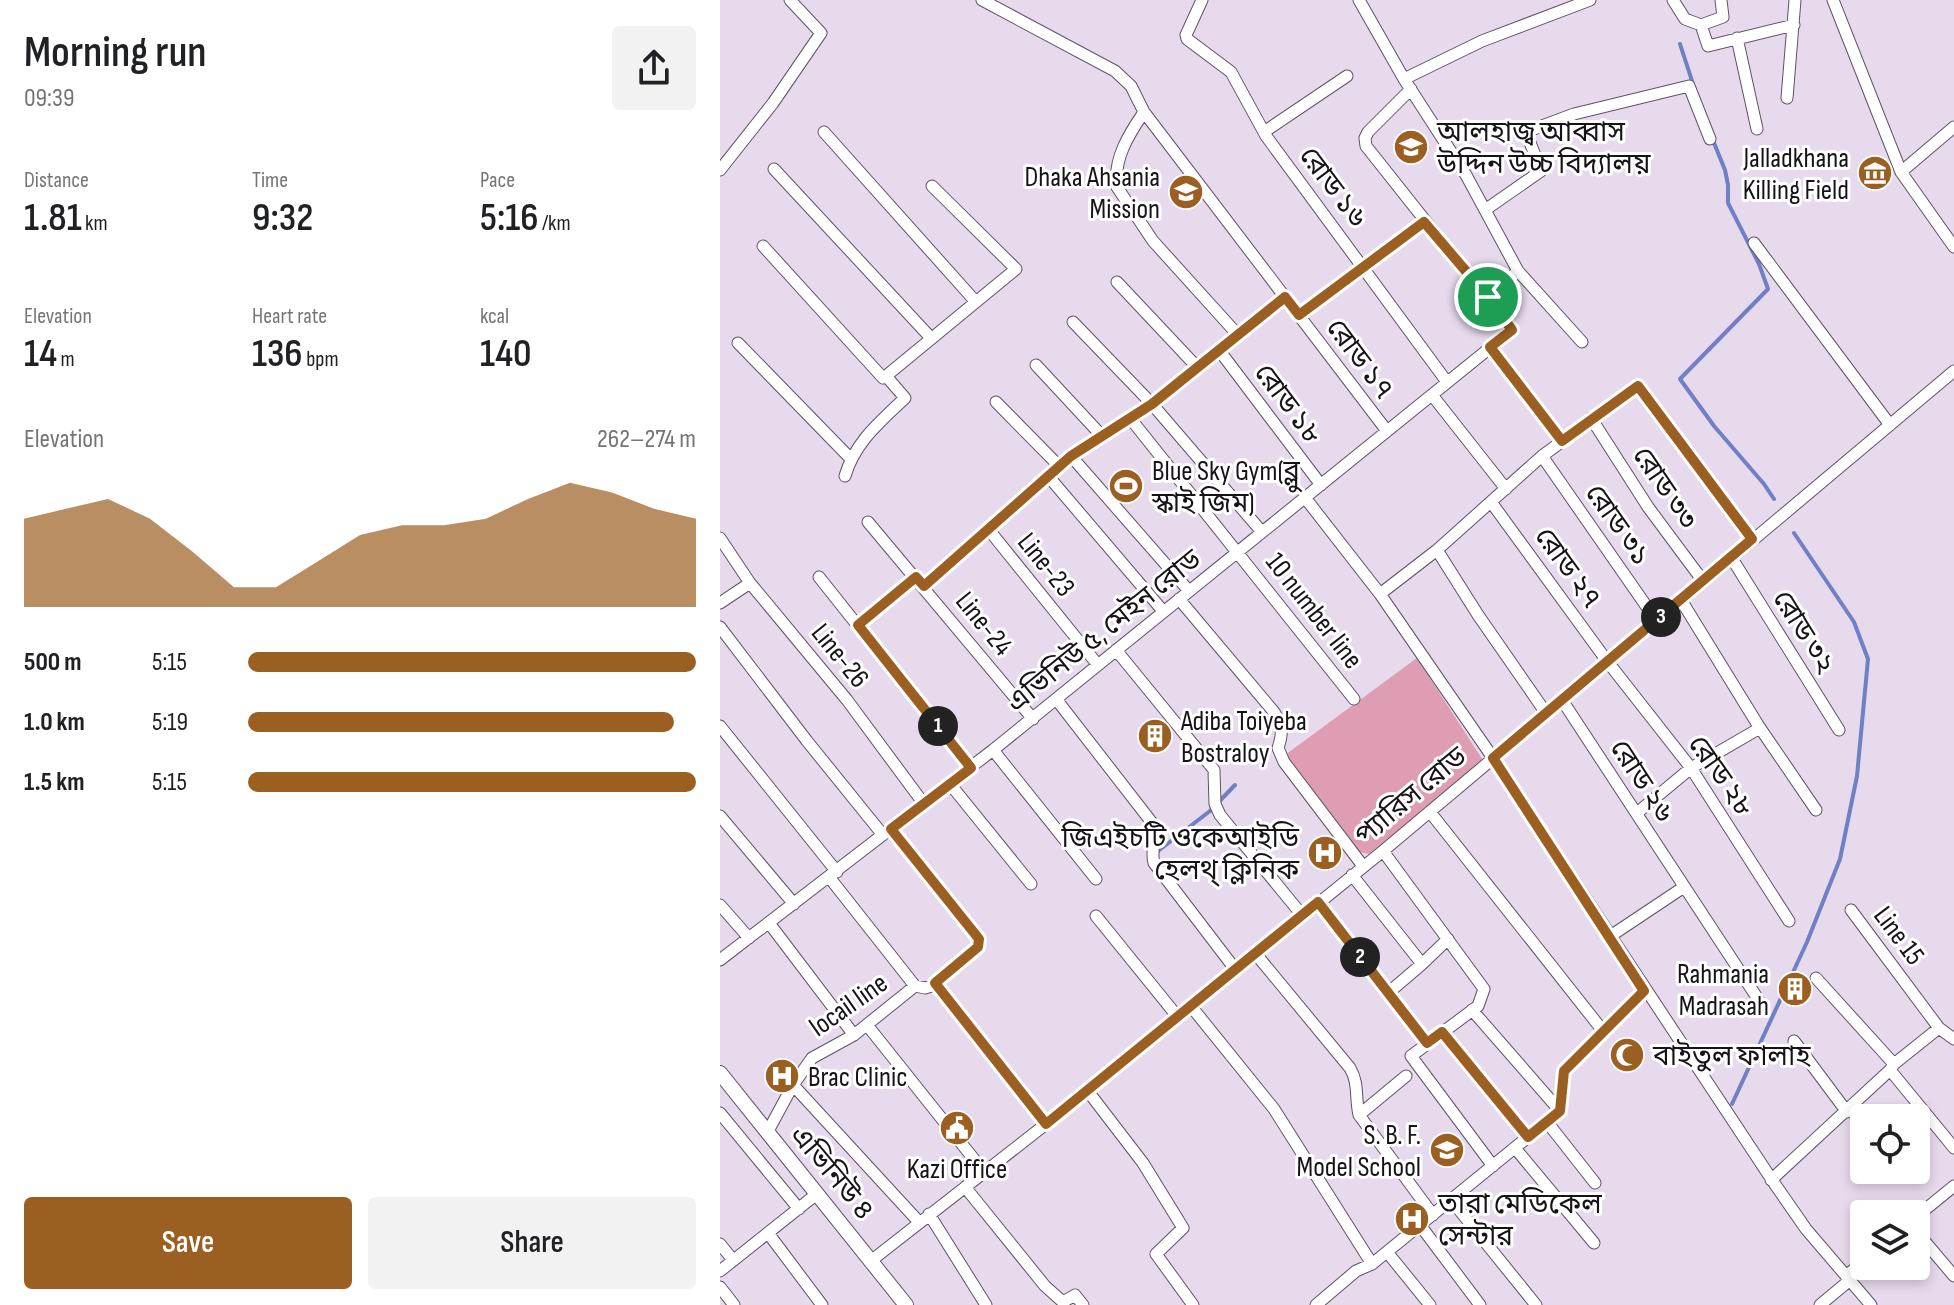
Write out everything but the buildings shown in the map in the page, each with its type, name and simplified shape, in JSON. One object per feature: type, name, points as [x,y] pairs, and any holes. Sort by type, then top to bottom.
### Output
[{"type":"street","points":[[721,165],[773,103],[821,33],[790,0]]},
{"type":"street","name":"রোড ১৭","points":[[982,0],[1115,71],[1131,86],[1144,112],[1387,431]]},
{"type":"street","name":"রোড ১৬","points":[[1202,0],[1186,37],[1231,72],[1265,134],[1447,382]]},
{"type":"street","points":[[1359,0],[1485,210],[1518,271],[1582,342]]},
{"type":"street","points":[[1518,271],[1488,297],[1424,222],[1366,146],[1365,138],[1407,84],[1482,41],[1590,0]]},
{"type":"street","points":[[1673,0],[1685,19],[1701,25],[1723,17],[1721,0]]},
{"type":"street","points":[[1787,98],[1795,0]]},
{"type":"street","points":[[1833,0],[1901,172],[1954,247]]},
{"type":"street","points":[[1701,25],[1708,46],[1794,25]]},
{"type":"street","points":[[1737,38],[1757,129]]},
{"type":"street","points":[[1265,134],[1347,76]]},
{"type":"street","points":[[1485,210],[1541,171],[1526,132],[1574,114],[1689,86],[1710,139]]},
{"type":"street","name":"রোড ১৮","points":[[1144,112],[1132,129],[1119,158],[1115,177],[1117,187],[1153,241],[1238,335]]},
{"type":"street","points":[[1901,172],[1954,127]]},
{"type":"street","points":[[824,132],[976,302]]},
{"type":"street","points":[[774,169],[931,338]]},
{"type":"street","points":[[763,246],[883,378],[1016,269],[932,186]]},
{"type":"street","points":[[1299,315],[1424,222]]},
{"type":"street","points":[[1754,243],[1890,425]]},
{"type":"street","points":[[1117,282],[1197,367]]},
{"type":"street","points":[[858,625],[989,530],[1071,456],[1152,404],[1285,297]]},
{"type":"street","name":"এভিনিউ ৫, মেইন রোড","points":[[720,960],[1033,719],[1512,330],[1488,297]]},
{"type":"street","points":[[1073,322],[1152,404],[1262,532]]},
{"type":"street","points":[[738,343],[850,458]]},
{"type":"street","points":[[1490,347],[1562,441]]},
{"type":"street","name":"রোড ১৮","points":[[1219,350],[1321,485]]},
{"type":"street","points":[[1036,365],[1102,436]]},
{"type":"street","name":"প্যারিস রোড","points":[[872,1260],[985,1173],[1383,851],[1954,371]]},
{"type":"street","points":[[845,476],[850,458],[864,438],[905,398],[886,376]]},
{"type":"street","points":[[1380,594],[1437,550],[1542,456],[1638,386],[1752,539]]},
{"type":"street","points":[[1432,395],[1506,489]]},
{"type":"street","points":[[996,402],[1060,467]]},
{"type":"street","name":"10 number line","points":[[1130,418],[1354,699]]},
{"type":"street","name":"রোড ৩৩","points":[[1591,418],[1648,507],[1703,581]]},
{"type":"street","points":[[1071,456],[1274,712],[1282,724],[1283,734],[1278,748],[1284,762],[1363,866]]},
{"type":"street","name":"রোড ৩১","points":[[1542,456],[1656,620]]},
{"type":"street","points":[[1049,477],[1163,611]]},
{"type":"street","name":"প্যারিস রোড","points":[[1306,499],[1380,594],[1493,758],[1771,1180],[1806,1229],[1871,1305]]},
{"type":"street","name":"রোড ২৭","points":[[1491,502],[1607,661]]},
{"type":"street","name":"Line-24","points":[[868,522],[1033,719]]},
{"type":"street","name":"Line-23","points":[[989,530],[1098,665]]},
{"type":"street","name":"Line-26","points":[[720,538],[750,583],[847,700],[924,804]]},
{"type":"street","points":[[1437,550],[1546,713]]},
{"type":"street","name":"রোড ৩২","points":[[1731,557],[1839,730]]},
{"type":"street","points":[[819,577],[971,768]]},
{"type":"street","points":[[720,603],[750,583]]},
{"type":"street","points":[[1681,600],[1760,728],[1816,810]]},
{"type":"street","points":[[720,627],[807,741],[979,939],[979,943],[935,983],[1046,1124]]},
{"type":"street","points":[[1116,650],[1214,770],[1215,804],[1220,815],[1302,915]]},
{"type":"street","name":"রোড ২৮","points":[[1607,661],[1691,768],[1789,921]]},
{"type":"street","points":[[1056,699],[1153,824],[1154,863],[1235,969]]},
{"type":"street","name":"রোড ২৬","points":[[1562,700],[1758,999]]},
{"type":"street","points":[[720,726],[915,986]]},
{"type":"street","points":[[1637,813],[1691,768],[1760,728]]},
{"type":"street","points":[[993,750],[1096,879]]},
{"type":"street","points":[[950,784],[1031,884]]},
{"type":"street","points":[[1430,812],[1603,1031]]},
{"type":"street","points":[[720,816],[794,904]]},
{"type":"street","points":[[1383,851],[1484,989],[1478,1006],[1411,1056],[1493,1166]]},
{"type":"street","points":[[1352,875],[1422,964]]},
{"type":"street","points":[[1609,937],[1684,887]]},
{"type":"street","points":[[1318,902],[1427,1043]]},
{"type":"street","points":[[720,905],[749,938]]},
{"type":"street","name":"Line 15","points":[[1851,910],[1939,1028],[1954,1039]]},
{"type":"street","points":[[1096,916],[1177,1016]]},
{"type":"street","points":[[769,923],[854,1035]]},
{"type":"street","points":[[1388,993],[1448,939]]},
{"type":"street","points":[[1255,953],[1350,1068],[1357,1084],[1355,1099],[1359,1115],[1433,1215]]},
{"type":"street","points":[[1816,978],[1892,1067],[1954,1148]]},
{"type":"street","name":"locail line","points":[[767,1133],[793,1085],[812,1058],[854,1035],[915,986],[925,988],[935,983]]},
{"type":"street","points":[[1316,1305],[1356,1271],[1372,1264],[1452,1201],[1560,1111],[1564,1071],[1644,991]]},
{"type":"street","points":[[1190,1005],[1274,1109],[1372,1264]]},
{"type":"street","points":[[1472,1010],[1560,1111]]},
{"type":"street","points":[[867,1025],[985,1173]]},
{"type":"street","points":[[1771,1180],[1892,1067],[1939,1028]]},
{"type":"street","points":[[1442,1032],[1528,1137]]},
{"type":"street","points":[[1794,1041],[1847,1112]]},
{"type":"street","name":"এভিনিউ ৪","points":[[720,1073],[906,1305]]},
{"type":"street","points":[[1359,1115],[1406,1076]]},
{"type":"street","points":[[793,1085],[924,1218],[986,1305]]},
{"type":"street","points":[[1087,1090],[1143,1163],[1183,1228],[1156,1254],[1193,1305]]},
{"type":"street","points":[[720,1113],[799,1209]]},
{"type":"street","points":[[1547,1122],[1595,1183]]},
{"type":"street","points":[[1515,1148],[1594,1243]]},
{"type":"street","points":[[1930,1206],[1954,1186]]},
{"type":"street","points":[[965,1187],[1045,1286],[1063,1302],[1075,1295],[1083,1305]]},
{"type":"street","points":[[720,1271],[818,1193]]},
{"type":"street","points":[[1452,1201],[1536,1305]]},
{"type":"street","points":[[1420,1225],[1480,1305]]},
{"type":"street","points":[[768,1233],[822,1305]]},
{"type":"street","points":[[720,1244],[733,1260]]},
{"type":"street","points":[[1930,1248],[1954,1276]]},
{"type":"street","points":[[1387,1252],[1430,1305]]},
{"type":"street","points":[[1820,1305],[1848,1278]]},
{"type":"street","points":[[720,1287],[734,1305]]},
{"type":"shaded area","points":[[1417,658],[1484,762],[1369,854],[1359,852],[1285,755]]},
{"type":"waterway","points":[[1680,44],[1693,84]]},
{"type":"waterway","points":[[1712,138],[1725,170],[1728,203],[1768,289],[1680,379],[1774,499]]},
{"type":"waterway","points":[[1732,1104],[1807,942],[1840,859],[1857,776],[1868,659],[1854,622],[1794,533]]},
{"type":"waterway","points":[[1158,851],[1210,811],[1235,785]]},
{"type":"place","name":"আলহাজ্ব আব্বাস উদ্দিন উচ্চ বিদ্যালয়","points":[[1411,147]]},
{"type":"place","name":"Jalladkhana Killing Field","points":[[1875,173]]},
{"type":"place","name":"Dhaka Ahsania Mission","points":[[1186,192]]},
{"type":"place","name":"Blue Sky Gym(ব্লু স্কাই জিম)","points":[[1126,486]]},
{"type":"place","name":"Adiba Toiyeba Bostraloy","points":[[1155,736]]},
{"type":"place","name":"জিএইচটি ওকেআইডি হেলথ্ ক্লিনিক","points":[[1325,853]]},
{"type":"place","name":"Rahmania Madrasah","points":[[1795,989]]},
{"type":"place","name":"বাইতুল ফালাহ","points":[[1627,1055]]},
{"type":"place","name":"Brac Clinic","points":[[782,1076]]},
{"type":"place","name":"Kazi Office","points":[[957,1128]]},
{"type":"place","name":"S. B. F. Model School","points":[[1447,1150]]},
{"type":"place","name":"তারা মেডিকেল সেন্টার","points":[[1412,1219]]},
{"type":"route","points":[[1424,222],[1488,297],[1512,330],[1490,347],[1562,441],[1638,386],[1752,539],[1493,758],[1644,991],[1564,1071],[1560,1111],[1528,1137],[1442,1032],[1427,1043],[1318,902],[1046,1124],[935,983],[978,947],[979,939],[891,829],[971,768],[858,625],[916,577],[924,586],[1071,456],[1152,404],[1285,297],[1299,315],[1424,222]]}]
